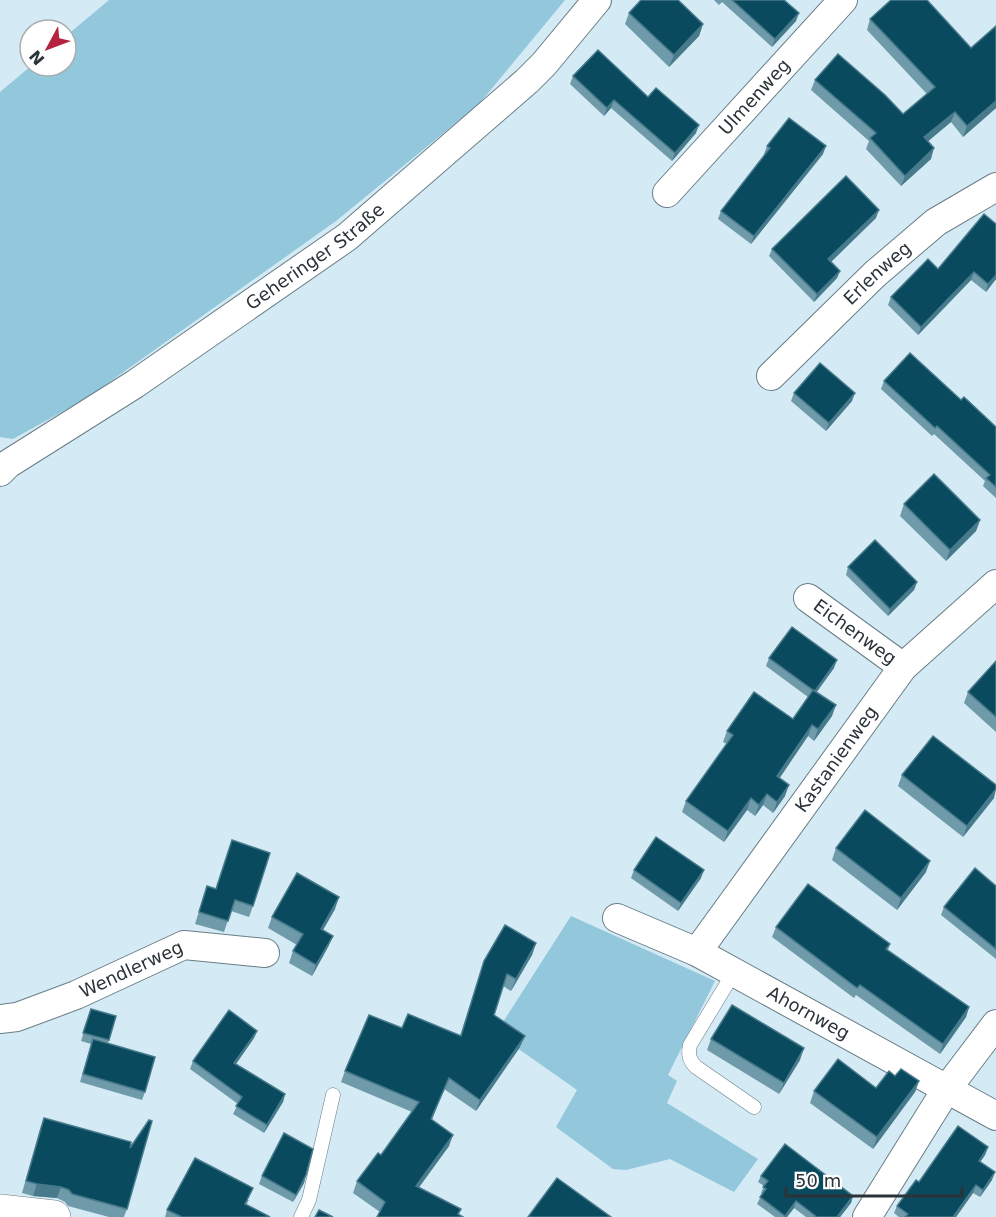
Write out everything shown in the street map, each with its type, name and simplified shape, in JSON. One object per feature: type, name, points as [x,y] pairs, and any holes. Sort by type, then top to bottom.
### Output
[{"type":"main road","points":[[0,1211],[54,1217]]},
{"type":"street","name":"Geheringer Straße","points":[[0,472],[8,464],[135,384],[347,237],[527,81],[597,0]]},
{"type":"street","name":"Ulmenweg","points":[[667,193],[843,0]]},
{"type":"street","name":"Erlenweg","points":[[771,376],[875,274],[936,222],[996,187]]},
{"type":"street","name":"Kastanienweg","points":[[697,952],[903,667],[996,584]]},
{"type":"street","name":"Eichenweg","points":[[808,598],[903,667]]},
{"type":"street","name":"Ahornweg","points":[[617,918],[697,952],[996,1116]]},
{"type":"street","name":"Wendlerweg","points":[[0,1019],[17,1017],[76,995],[183,945],[265,953]]},
{"type":"street","points":[[867,1217],[946,1090],[996,1024]]},
{"type":"lane","points":[[734,972],[690,1045],[688,1053],[696,1067],[754,1107]]},
{"type":"lane","points":[[301,1217],[309,1200],[333,1095]]},
{"type":"shaded area","points":[[109,0],[565,0],[479,104],[336,221],[87,398],[13,439],[0,437],[0,92],[18,77],[78,78],[78,26]]},
{"type":"shaded area","points":[[571,916],[715,981],[668,1075],[677,1081],[667,1103],[758,1159],[734,1192],[670,1159],[626,1170],[613,1169],[556,1127],[577,1090],[496,1033]]},
{"type":"building","points":[[641,0],[678,0],[703,24],[674,55],[629,13]]},
{"type":"building","points":[[732,0],[784,0],[799,13],[775,39]]},
{"type":"building","points":[[891,0],[927,0],[971,48],[996,26],[996,101],[967,126],[955,112],[924,137],[934,148],[905,176],[870,138],[876,133],[815,80],[838,54],[903,114],[935,87],[870,19]]},
{"type":"building","points":[[598,50],[648,97],[656,88],[699,125],[675,153],[614,100],[607,108],[573,76]]},
{"type":"building","points":[[789,118],[826,146],[754,236],[721,211],[770,148],[767,146]]},
{"type":"building","points":[[846,176],[879,210],[828,259],[840,271],[817,294],[772,249]]},
{"type":"building","points":[[984,214],[996,224],[996,275],[988,284],[974,272],[921,327],[891,297],[928,259],[938,269]]},
{"type":"building","points":[[910,353],[961,400],[964,397],[996,427],[996,487],[986,478],[990,475],[884,381]]},
{"type":"building","points":[[820,363],[855,393],[829,423],[794,393]]},
{"type":"building","points":[[934,474],[980,520],[950,550],[904,504]]},
{"type":"building","points":[[875,540],[917,582],[890,609],[848,567]]},
{"type":"building","points":[[792,627],[837,660],[815,691],[769,658]]},
{"type":"building","points":[[996,661],[996,717],[968,692]]},
{"type":"building","points":[[813,690],[836,705],[818,729],[812,725],[777,776],[789,785],[777,802],[767,794],[759,805],[751,798],[728,831],[686,801],[733,735],[727,731],[754,692],[793,719]]},
{"type":"building","points":[[933,736],[996,785],[996,789],[967,826],[902,775]]},
{"type":"building","points":[[865,810],[930,861],[901,898],[836,848]]},
{"type":"building","points":[[656,837],[704,870],[681,903],[634,870]]},
{"type":"building","points":[[232,840],[270,853],[253,906],[235,900],[228,921],[199,912],[207,886],[216,889]]},
{"type":"building","points":[[975,868],[996,886],[996,949],[944,907]]},
{"type":"building","points":[[297,873],[339,897],[321,929],[333,936],[316,965],[293,951],[303,934],[272,917]]},
{"type":"building","points":[[808,884],[890,944],[886,949],[969,1007],[943,1044],[860,985],[857,988],[776,927]]},
{"type":"building","points":[[505,925],[536,943],[516,979],[507,974],[494,1015],[525,1036],[480,1100],[449,1078],[431,1119],[453,1135],[416,1186],[461,1209],[458,1214],[463,1217],[377,1217],[385,1202],[357,1181],[378,1153],[381,1155],[419,1102],[345,1071],[369,1015],[402,1028],[408,1014],[461,1036],[484,961]]},
{"type":"building","points":[[732,1005],[804,1048],[784,1083],[711,1039]]},
{"type":"building","points":[[91,1009],[116,1016],[109,1040],[83,1033]]},
{"type":"building","points":[[229,1010],[257,1031],[234,1063],[285,1094],[267,1125],[236,1106],[242,1097],[193,1061]]},
{"type":"building","points":[[93,1039],[155,1057],[145,1092],[83,1074]]},
{"type":"building","points":[[838,1059],[876,1088],[889,1071],[895,1076],[901,1069],[919,1081],[877,1137],[814,1091]]},
{"type":"building","points":[[44,1118],[131,1142],[130,1148],[149,1120],[152,1121],[127,1209],[72,1194],[61,1187],[26,1181]]},
{"type":"building","points":[[958,1126],[988,1147],[979,1161],[995,1172],[983,1190],[976,1185],[953,1217],[905,1217],[908,1214],[897,1206],[916,1180],[919,1182]]},
{"type":"building","points":[[284,1133],[313,1149],[306,1175],[296,1195],[262,1176]]},
{"type":"building","points":[[785,1144],[853,1196],[837,1217],[817,1217],[796,1201],[785,1216],[760,1197],[768,1181],[761,1176]]},
{"type":"building","points":[[195,1158],[253,1188],[245,1204],[270,1217],[182,1217],[167,1210]]},
{"type":"building","points":[[557,1178],[611,1217],[528,1217]]},
{"type":"building","points":[[319,1210],[333,1217],[315,1217]]}]
